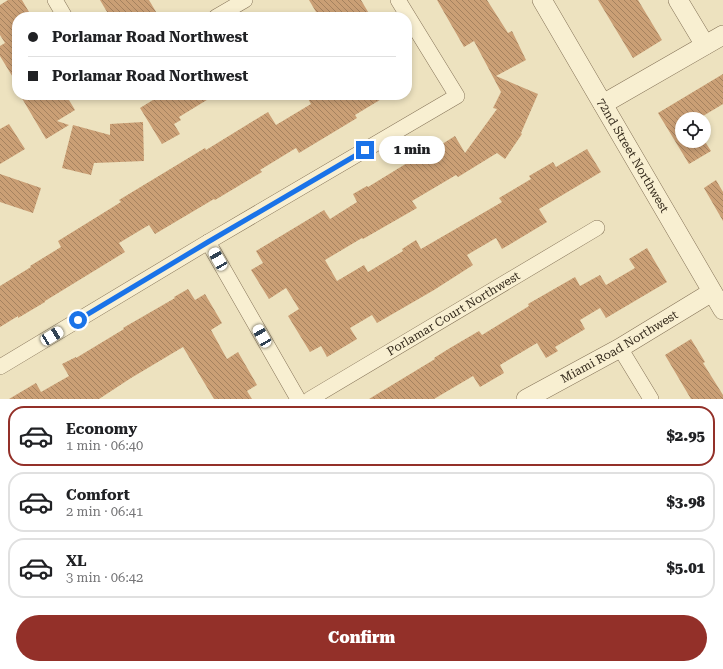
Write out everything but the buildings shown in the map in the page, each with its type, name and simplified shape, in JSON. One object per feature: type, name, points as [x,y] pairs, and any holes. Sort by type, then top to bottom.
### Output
[{"type":"street","points":[[55,0],[62,12]]},
{"type":"street","points":[[225,12],[245,0]]},
{"type":"street","points":[[398,0],[405,12]]},
{"type":"street","name":"72nd Street Northwest","points":[[542,0],[723,310]]},
{"type":"street","points":[[678,0],[705,45]]},
{"type":"street","points":[[0,367],[208,242],[457,96],[412,23]]},
{"type":"street","points":[[603,104],[723,35]]},
{"type":"street","name":"Porlamar Court Northwest","points":[[310,399],[597,228]]},
{"type":"street","points":[[208,242],[298,399]]},
{"type":"street","name":"Miami Road Northwest","points":[[526,399],[620,348],[712,292]]},
{"type":"street","points":[[620,348],[651,399]]},
{"type":"route","points":[[78,320],[365,150]]}]
